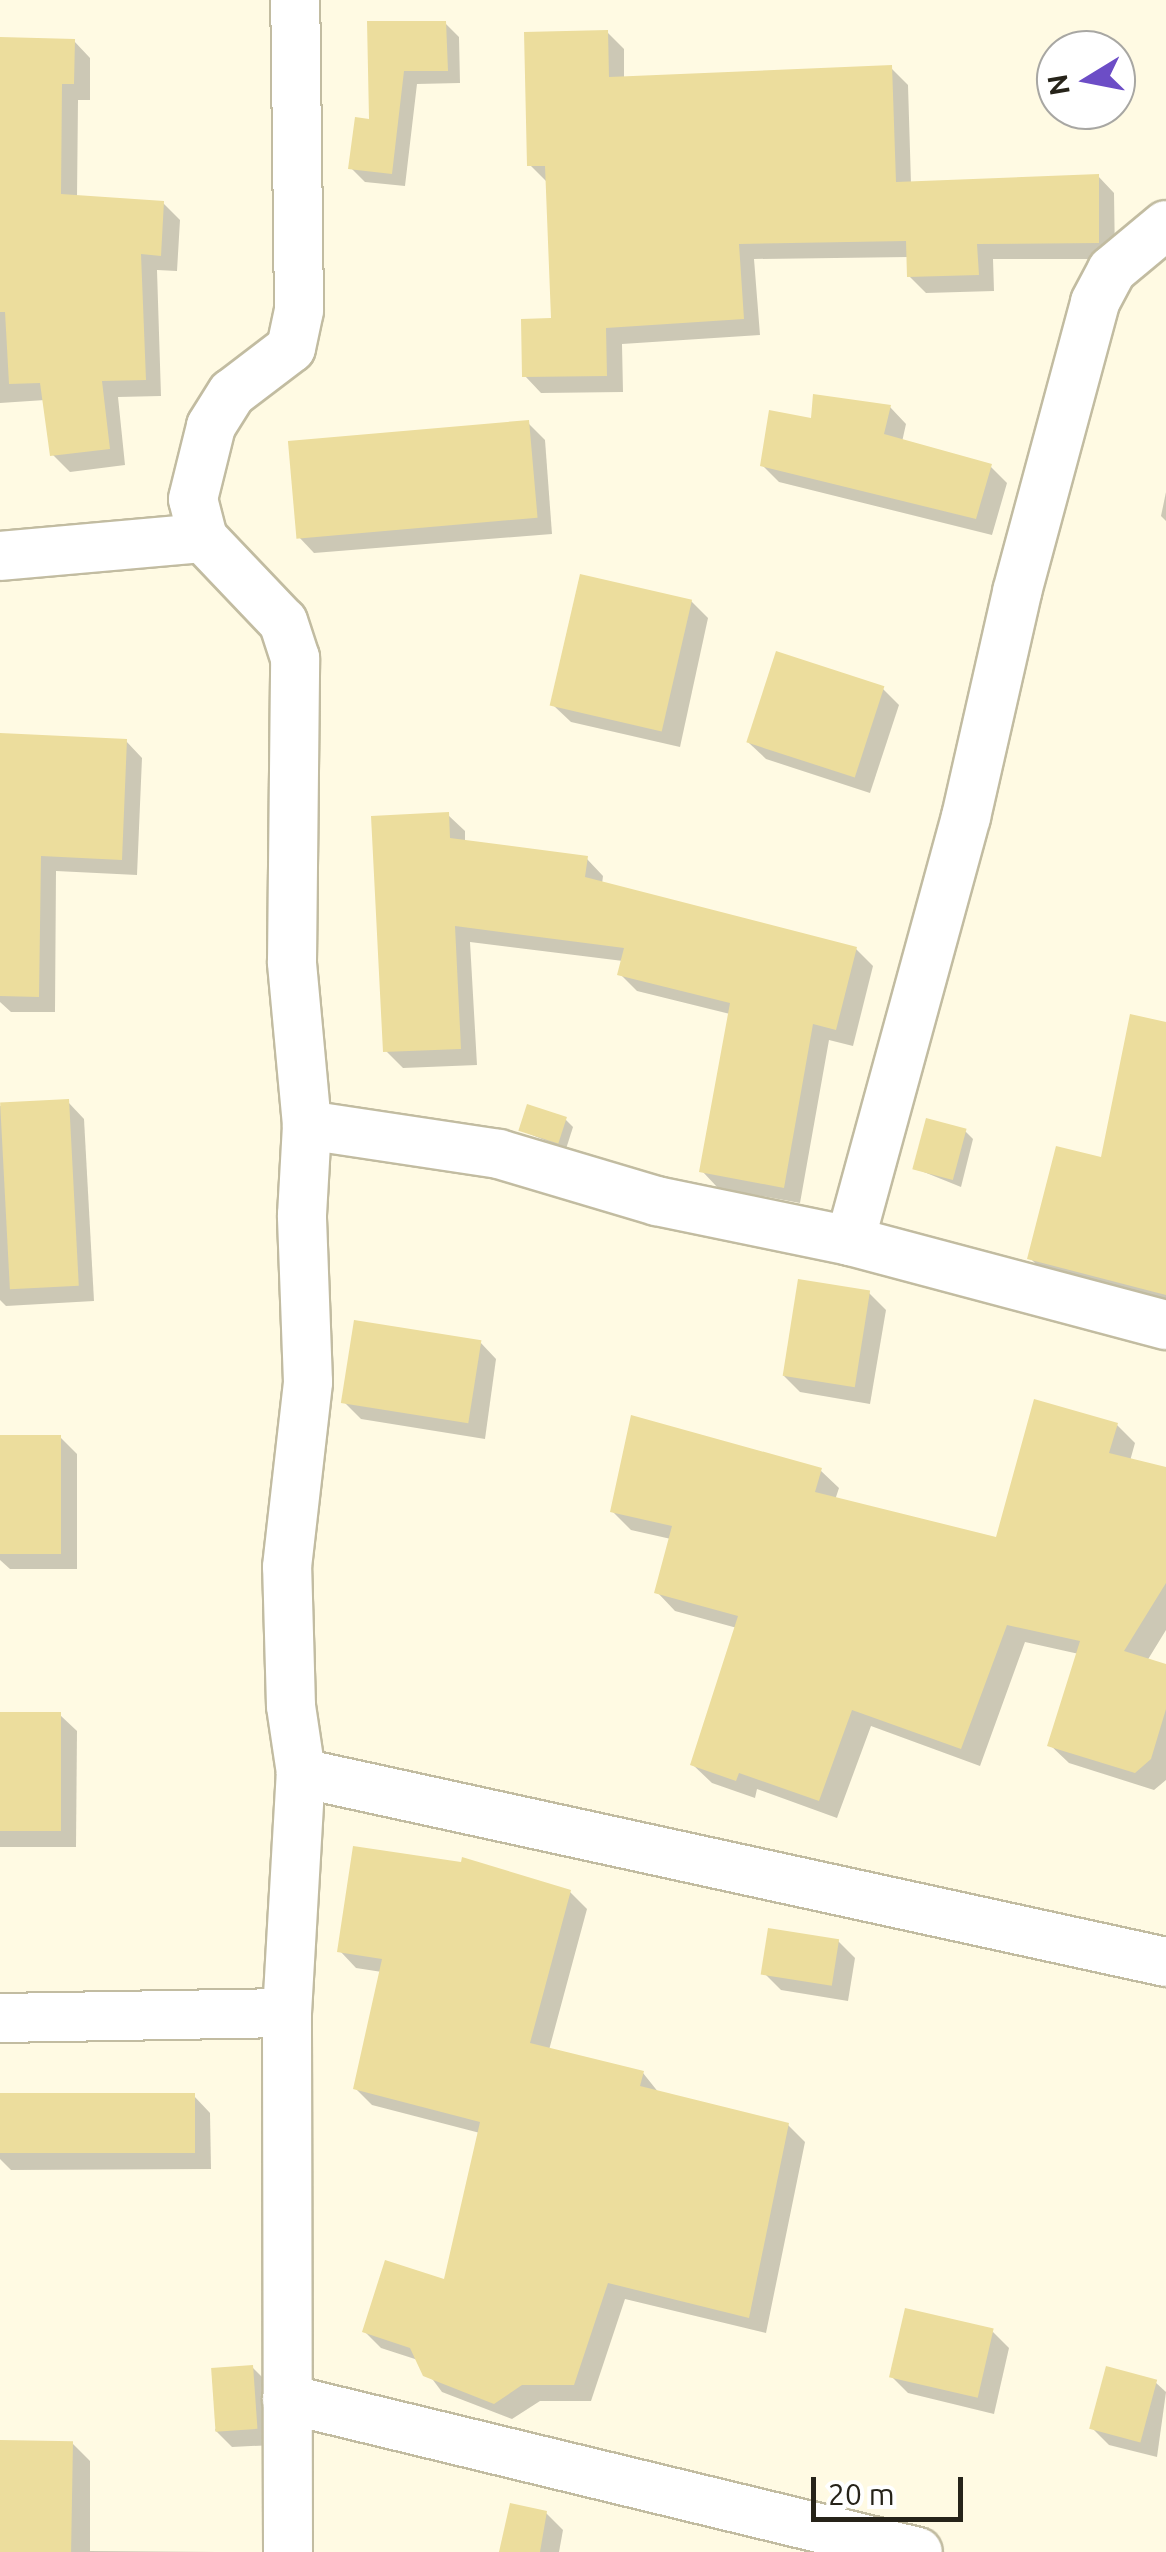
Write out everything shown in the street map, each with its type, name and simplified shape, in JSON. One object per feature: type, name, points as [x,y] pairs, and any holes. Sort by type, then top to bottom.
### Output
[{"type":"street","points":[[288,2552],[287,2014],[301,1773],[291,1706],[287,1567],[308,1382],[302,1215],[307,1125],[292,962],[295,658],[283,622],[203,538],[193,499],[211,426],[232,393],[291,348],[300,310],[295,0]]},
{"type":"street","points":[[850,1240],[966,817],[1017,592],[1095,302],[1112,270],[1166,226]]},
{"type":"street","points":[[0,556],[203,538]]},
{"type":"street","points":[[307,1125],[499,1154],[657,1200],[850,1240],[1166,1325]]},
{"type":"street","points":[[301,1773],[1166,1962]]},
{"type":"street","points":[[0,2018],[287,2014]]},
{"type":"street","points":[[288,2398],[918,2552]]},
{"type":"building","points":[[367,21],[446,21],[448,71],[404,71],[392,174],[348,169],[355,117],[369,119]]},
{"type":"building","points":[[608,30],[609,77],[892,65],[896,182],[1099,174],[1099,243],[977,244],[979,275],[907,277],[906,241],[739,244],[744,319],[606,328],[607,376],[522,377],[521,319],[551,318],[545,166],[527,166],[524,32]]},
{"type":"building","points":[[0,37],[75,39],[74,84],[62,84],[61,194],[164,201],[161,256],[141,254],[146,380],[102,381],[110,449],[50,456],[40,383],[9,384],[5,312],[0,312]]},
{"type":"building","points":[[813,394],[891,405],[884,434],[992,464],[976,519],[760,466],[769,410],[811,418]]},
{"type":"building","points":[[529,420],[538,518],[296,539],[288,441]]},
{"type":"building","points":[[580,574],[692,600],[662,731],[550,706]]},
{"type":"building","points":[[776,651],[884,686],[855,778],[746,742]]},
{"type":"building","points":[[0,733],[127,739],[122,860],[41,856],[39,997],[0,996]]},
{"type":"building","points":[[449,812],[450,838],[588,856],[585,877],[857,947],[836,1030],[813,1024],[784,1188],[699,1172],[730,1003],[617,975],[624,948],[455,926],[461,1049],[383,1052],[371,816]]},
{"type":"building","points":[[1130,1014],[1166,1022],[1166,1295],[1027,1259],[1056,1146],[1101,1157]]},
{"type":"building","points":[[69,1099],[79,1286],[10,1289],[0,1103]]},
{"type":"building","points":[[527,1104],[567,1117],[558,1144],[518,1131]]},
{"type":"building","points":[[926,1118],[967,1129],[953,1180],[912,1169]]},
{"type":"building","points":[[798,1279],[870,1290],[855,1387],[783,1376]]},
{"type":"building","points":[[354,1320],[481,1340],[468,1423],[341,1403]]},
{"type":"building","points":[[1034,1399],[1118,1423],[1109,1453],[1166,1467],[1166,1583],[1124,1651],[1166,1664],[1166,1709],[1151,1759],[1135,1773],[1047,1746],[1080,1641],[1007,1625],[961,1749],[852,1710],[819,1801],[739,1773],[736,1781],[690,1765],[738,1616],[654,1593],[672,1526],[610,1512],[631,1415],[822,1468],[815,1492],[996,1537]]},
{"type":"building","points":[[0,1435],[61,1435],[61,1554],[0,1554]]},
{"type":"building","points":[[0,1712],[61,1712],[61,1831],[0,1831]]},
{"type":"building","points":[[353,1846],[461,1862],[462,1857],[571,1890],[530,2043],[644,2071],[640,2086],[789,2123],[749,2318],[608,2283],[574,2385],[522,2385],[494,2404],[423,2376],[410,2348],[362,2332],[385,2260],[444,2279],[480,2122],[353,2089],[382,1959],[337,1952]]},
{"type":"building","points":[[768,1928],[839,1939],[832,1986],[761,1974]]},
{"type":"building","points":[[0,2093],[195,2093],[195,2153],[0,2153]]},
{"type":"building","points":[[905,2308],[994,2328],[978,2398],[889,2377]]},
{"type":"building","points":[[253,2365],[257,2429],[216,2432],[211,2368]]},
{"type":"building","points":[[1106,2366],[1157,2380],[1140,2443],[1089,2429]]},
{"type":"building","points":[[0,2440],[73,2441],[71,2552],[0,2552]]},
{"type":"building","points":[[510,2503],[547,2511],[540,2552],[499,2552]]}]
